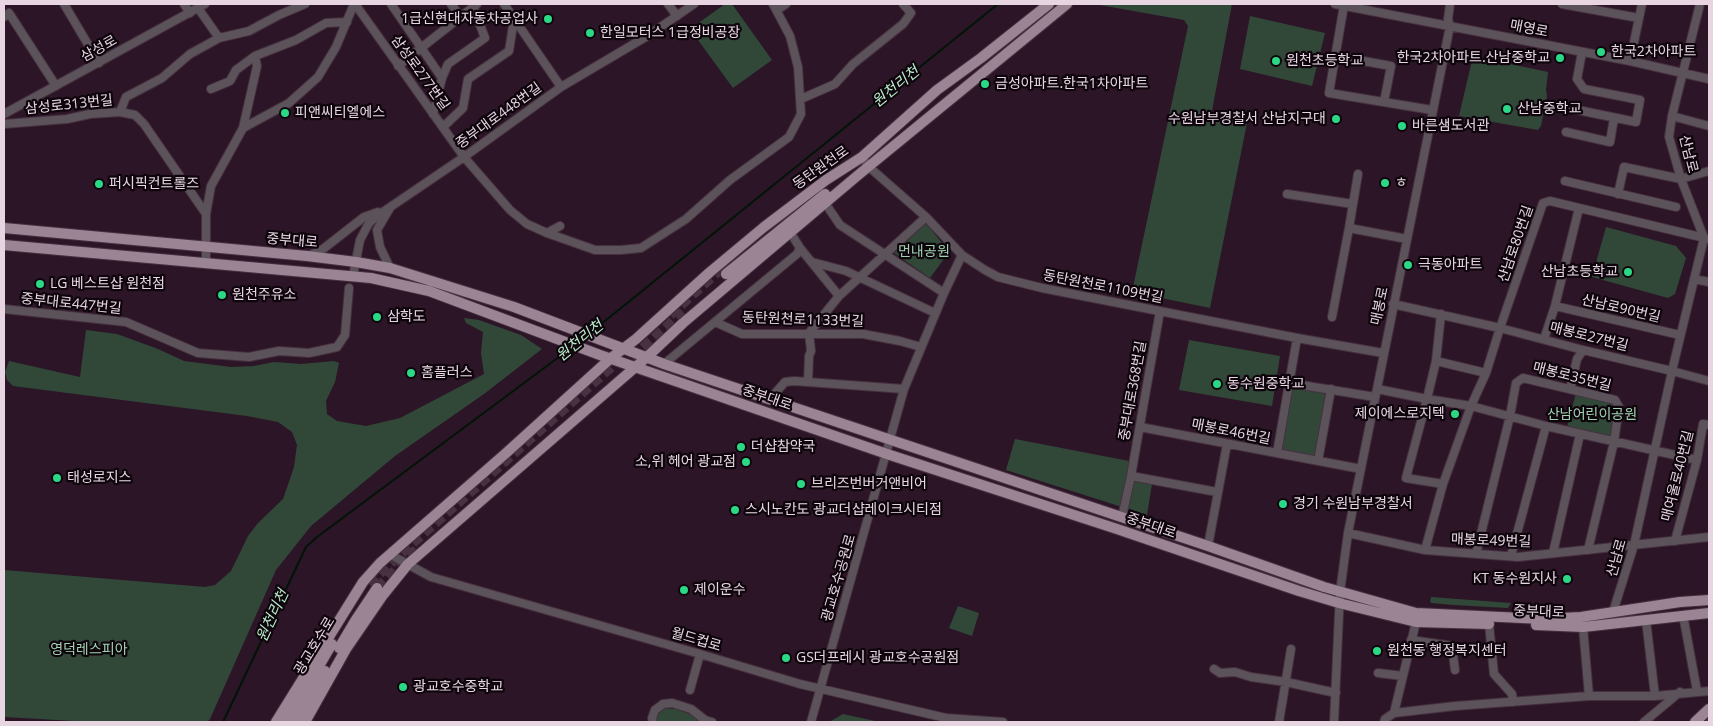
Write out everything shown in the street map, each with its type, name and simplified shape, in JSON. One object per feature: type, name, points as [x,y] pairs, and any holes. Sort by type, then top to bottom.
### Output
[{"type":"main road","name":"동탄원천로","points":[[276,722],[362,582],[391,555],[611,358],[619,347],[764,227],[826,180],[862,157],[937,90],[1049,4]]},
{"type":"main road","name":"동탄원천로","points":[[305,722],[346,649],[383,595],[408,564],[648,357],[683,322],[1067,4]]},
{"type":"main road","points":[[862,157],[724,272],[833,188],[869,167]]},
{"type":"main road","name":"중부대로","points":[[4,228],[307,256],[390,268],[514,307],[664,364],[1208,546],[1303,580],[1416,613],[1542,619],[1581,617],[1680,602],[1709,600]]},
{"type":"main road","name":"중부대로","points":[[4,245],[365,277],[429,291],[600,355],[887,454],[1299,591],[1416,622],[1583,627],[1683,615],[1709,614]]},
{"type":"main road","points":[[276,269],[281,264],[319,267],[322,265],[323,258]]},
{"type":"main road","points":[[1299,591],[1303,580]]},
{"type":"main road","name":"광교호수로","points":[[286,722],[373,586],[355,621],[296,722]]},
{"type":"main road","points":[[1695,722],[1709,709]]},
{"type":"street","points":[[64,4],[98,63]]},
{"type":"street","points":[[184,4],[190,13]]},
{"type":"street","points":[[120,112],[126,97],[162,78],[190,54],[218,38],[249,31],[305,4]]},
{"type":"street","points":[[243,128],[289,103],[318,77],[336,47],[354,4]]},
{"type":"street","name":"삼성로277번길","points":[[354,4],[464,157],[510,210],[527,224],[546,233],[595,250],[641,248],[686,219],[730,180],[789,137],[801,114],[798,68],[790,36],[775,7]]},
{"type":"street","points":[[391,4],[442,78]]},
{"type":"street","points":[[451,4],[460,16]]},
{"type":"street","points":[[504,4],[561,87]]},
{"type":"street","points":[[668,4],[677,16]]},
{"type":"street","name":"중부대로448번길","points":[[353,276],[360,240],[369,223],[380,214],[464,157],[561,87],[649,35],[694,4]]},
{"type":"street","points":[[775,7],[786,4]]},
{"type":"street","points":[[801,100],[834,84],[853,64],[903,24],[910,13],[904,4]]},
{"type":"street","name":"매영로","points":[[1335,4],[1630,61],[1709,79]]},
{"type":"street","name":"매봉로","points":[[1334,722],[1339,603],[1348,533],[1450,26],[1448,19],[1450,4]]},
{"type":"street","points":[[1562,4],[1639,18]]},
{"type":"street","points":[[1630,61],[1642,4]]},
{"type":"street","name":"산남로","points":[[1613,612],[1634,545],[1680,335],[1694,278],[1707,238],[1681,179],[1669,137],[1672,116],[1700,4]]},
{"type":"street","points":[[398,66],[475,5],[485,38],[448,64],[442,78],[434,114]]},
{"type":"street","points":[[1344,5],[1329,93],[1432,110]]},
{"type":"street","points":[[201,6],[218,38]]},
{"type":"street","name":"삼성로","points":[[4,114],[201,6]]},
{"type":"street","points":[[4,17],[9,14],[56,86]]},
{"type":"street","points":[[443,127],[463,108],[468,78],[509,51],[514,19]]},
{"type":"street","points":[[211,89],[230,81],[236,70],[255,56],[296,40],[326,23],[347,22]]},
{"type":"street","points":[[1573,109],[1636,122],[1640,100],[1584,89],[1577,80],[1582,52]]},
{"type":"street","points":[[206,262],[206,214],[211,186],[243,128],[257,66],[255,56]]},
{"type":"street","points":[[1336,56],[1391,66],[1384,102]]},
{"type":"street","name":"삼성로313번길","points":[[4,124],[67,119],[90,114],[120,112],[135,115],[144,124],[206,214]]},
{"type":"street","points":[[1672,116],[1709,126]]},
{"type":"street","points":[[1566,132],[1610,142],[1614,118]]},
{"type":"street","name":"동탄원천로1109번길","points":[[862,157],[869,167],[926,217],[962,254],[998,277],[1042,288],[1297,338],[1384,353]]},
{"type":"street","points":[[1618,194],[1624,167],[1681,179],[1709,172]]},
{"type":"street","points":[[1332,318],[1358,174]]},
{"type":"street","points":[[1565,181],[1676,207]]},
{"type":"street","points":[[1287,194],[1353,204]]},
{"type":"street","name":"산남로80번길","points":[[1500,328],[1543,204],[1550,201],[1707,238]]},
{"type":"street","points":[[825,203],[840,224],[944,293]]},
{"type":"street","points":[[307,256],[323,249],[364,217],[390,208]]},
{"type":"street","points":[[390,208],[377,230],[380,247],[390,268]]},
{"type":"street","points":[[1544,339],[1555,306],[1579,208]]},
{"type":"street","points":[[808,382],[812,350],[809,333],[839,296],[926,217]]},
{"type":"street","points":[[546,233],[560,226]]},
{"type":"street","points":[[1349,228],[1407,239]]},
{"type":"street","points":[[790,232],[800,248],[839,296]]},
{"type":"street","points":[[664,364],[797,254],[800,248]]},
{"type":"street","name":"광교호수공원로","points":[[811,722],[904,389],[935,313],[962,254]]},
{"type":"street","points":[[812,262],[846,271],[935,313]]},
{"type":"street","points":[[338,275],[349,288],[365,277]]},
{"type":"street","points":[[1694,278],[1709,282]]},
{"type":"street","name":"중부대로447번길","points":[[4,309],[126,322],[198,352],[250,357],[279,351],[308,353],[338,347],[344,335],[349,288]]},
{"type":"street","name":"매봉로27번길","points":[[1393,304],[1672,370],[1709,382]]},
{"type":"street","name":"산남로90번길","points":[[1555,306],[1680,335]]},
{"type":"street","name":"중부대로368번길","points":[[1122,517],[1160,311]]},
{"type":"street","points":[[1441,314],[1436,361],[1406,478],[1443,484]]},
{"type":"street","name":"동탄원천로1133번길","points":[[715,322],[742,334],[863,334],[921,347]]},
{"type":"street","points":[[1425,550],[1443,484],[1471,406],[1486,373],[1500,328]]},
{"type":"street","points":[[1277,453],[1297,338]]},
{"type":"street","points":[[1570,389],[1577,359],[1583,350]]},
{"type":"street","points":[[1436,361],[1486,373]]},
{"type":"street","name":"매봉로35번길","points":[[1476,554],[1510,416],[1516,383],[1523,378],[1615,400],[1620,407],[1614,442],[1588,550]]},
{"type":"street","name":"중부대로","points":[[770,400],[784,382],[904,389]]},
{"type":"street","points":[[1289,382],[1471,406],[1546,426],[1697,460]]},
{"type":"street","points":[[1318,461],[1331,389]]},
{"type":"street","name":"매여울로40번길","points":[[1675,540],[1697,460],[1704,424],[1709,425]]},
{"type":"street","points":[[1511,556],[1546,426]]},
{"type":"street","name":"매봉로46번길","points":[[1140,427],[1361,469]]},
{"type":"street","points":[[1553,553],[1580,434]]},
{"type":"street","points":[[1208,546],[1227,444]]},
{"type":"street","points":[[1131,476],[1218,492]]},
{"type":"street","name":"매봉로49번길","points":[[1348,533],[1425,550],[1511,556],[1634,545]]},
{"type":"street","name":"매여울로40번길","points":[[1634,545],[1709,537]]},
{"type":"street","name":"월드컵로","points":[[391,555],[431,577],[819,689],[946,718],[1003,722]]},
{"type":"street","points":[[1683,615],[1697,691]]},
{"type":"street","points":[[1646,620],[1655,696]]},
{"type":"street","points":[[1394,713],[1416,622]]},
{"type":"street","points":[[1489,624],[1494,674],[1512,694],[1513,702]]},
{"type":"street","points":[[1583,627],[1589,696]]},
{"type":"street","points":[[1411,640],[1452,646],[1455,670]]},
{"type":"street","points":[[1279,722],[1291,649]]},
{"type":"street","points":[[690,690],[700,654]]},
{"type":"street","points":[[1214,669],[1220,673],[1235,672],[1251,677],[1286,682],[1336,693]]},
{"type":"street","points":[[1378,673],[1403,676]]},
{"type":"street","points":[[1384,722],[1385,719],[1394,713],[1455,706],[1589,696],[1655,696],[1680,692],[1709,691]]},
{"type":"street","points":[[1644,722],[1680,692]]},
{"type":"street","points":[[653,722],[652,718],[655,710],[663,704],[672,703],[691,708],[705,720],[712,722]]},
{"type":"green space","points":[[725,4],[732,4],[772,60],[733,88],[690,29]]},
{"type":"green space","points":[[1094,4],[1232,4],[1211,116],[1247,123],[1210,308],[1132,292],[1188,26],[1184,20]]},
{"type":"green space","points":[[1250,16],[1325,33],[1312,86],[1240,69]]},
{"type":"green space","points":[[1473,56],[1548,72],[1547,96],[1541,126],[1538,130],[1459,116]]},
{"type":"green space","name":"먼내공원","points":[[926,223],[949,252],[930,278],[894,253]]},
{"type":"green space","points":[[1606,227],[1676,246],[1686,258],[1675,294],[1668,298],[1592,277]]},
{"type":"green space","name":"영덕레스피아","points":[[464,318],[479,320],[521,335],[542,349],[484,394],[395,456],[311,526],[276,570],[207,722],[93,722],[4,717],[4,570],[205,587],[215,585],[231,571],[248,536],[258,523],[283,499],[294,467],[297,445],[292,432],[278,422],[247,416],[13,386],[7,380],[5,372],[9,361],[80,377],[86,330],[117,334],[184,361],[231,367],[254,366],[274,362],[301,364],[334,361],[339,363],[335,382],[326,401],[327,414],[337,421],[366,426],[400,418],[484,374],[481,353],[483,332],[466,323]]},
{"type":"green space","points":[[1189,340],[1280,356],[1272,406],[1179,390]]},
{"type":"green space","points":[[1293,386],[1327,393],[1315,457],[1281,451]]},
{"type":"green space","name":"산남어린이공원","points":[[1576,393],[1612,402],[1617,408],[1611,436],[1567,427]]},
{"type":"green space","points":[[1015,439],[1129,461],[1127,479],[1152,484],[1147,515],[1006,470]]},
{"type":"green space","points":[[1431,597],[1511,603],[1508,608],[1453,605],[1432,603],[1430,602]]},
{"type":"green space","points":[[958,606],[979,613],[972,636],[949,628]]},
{"type":"green space","points":[[663,708],[676,709],[692,715],[700,722],[657,722],[657,716]]},
{"type":"green space","points":[[843,714],[880,722],[829,722]]},
{"type":"waterway","name":"원천리천","points":[[590,333],[998,4]]},
{"type":"waterway","name":"원천리천","points":[[223,722],[306,547],[571,348]]},
{"type":"tunnel","points":[[670,315],[721,269]]},
{"type":"tunnel","points":[[632,358],[683,312]]},
{"type":"tunnel","points":[[369,584],[635,346]]},
{"type":"tunnel","points":[[377,588],[420,546]]},
{"type":"place","name":"1급신현대자동차공업사","points":[[548,19]]},
{"type":"place","name":"한일모터스 1급정비공장","points":[[590,33]]},
{"type":"place","name":"한국2차아파트","points":[[1601,52]]},
{"type":"place","name":"한국2차아파트.산남중학교","points":[[1560,58]]},
{"type":"place","name":"원천초등학교","points":[[1276,61]]},
{"type":"place","name":"금성아파트.한국1차아파트","points":[[985,84]]},
{"type":"place","name":"산남중학교","points":[[1507,109]]},
{"type":"place","name":"피앤씨티엘에스","points":[[285,113]]},
{"type":"place","name":"수원남부경찰서 산남지구대","points":[[1336,119]]},
{"type":"place","name":"바른샘도서관","points":[[1402,126]]},
{"type":"place","name":"ㅎ","points":[[1385,183]]},
{"type":"place","name":"퍼시픽컨트롤즈","points":[[99,184]]},
{"type":"place","name":"극동아파트","points":[[1408,265]]},
{"type":"place","name":"산남초등학교","points":[[1628,272]]},
{"type":"place","name":"LG 베스트샵 원천점","points":[[40,284]]},
{"type":"place","name":"원천주유소","points":[[222,295]]},
{"type":"place","name":"삼학도","points":[[377,317]]},
{"type":"place","name":"홈플러스","points":[[411,373]]},
{"type":"place","name":"동수원중학교","points":[[1217,384]]},
{"type":"place","name":"제이에스로지텍","points":[[1455,414]]},
{"type":"place","name":"더샵참약국","points":[[741,447]]},
{"type":"place","name":"소,위 헤어 광교점","points":[[746,462]]},
{"type":"place","name":"태성로지스","points":[[57,478]]},
{"type":"place","name":"브리즈번버거앤비어","points":[[801,484]]},
{"type":"place","name":"경기 수원남부경찰서","points":[[1283,504]]},
{"type":"place","name":"스시노칸도 광교더샵레이크시티점","points":[[735,510]]},
{"type":"place","name":"KT 동수원지사","points":[[1567,579]]},
{"type":"place","name":"제이운수","points":[[684,590]]},
{"type":"place","name":"원천동 행정복지센터","points":[[1377,651]]},
{"type":"place","name":"GS더프레시 광교호수공원점","points":[[786,658]]},
{"type":"place","name":"광교호수중학교","points":[[403,687]]}]
